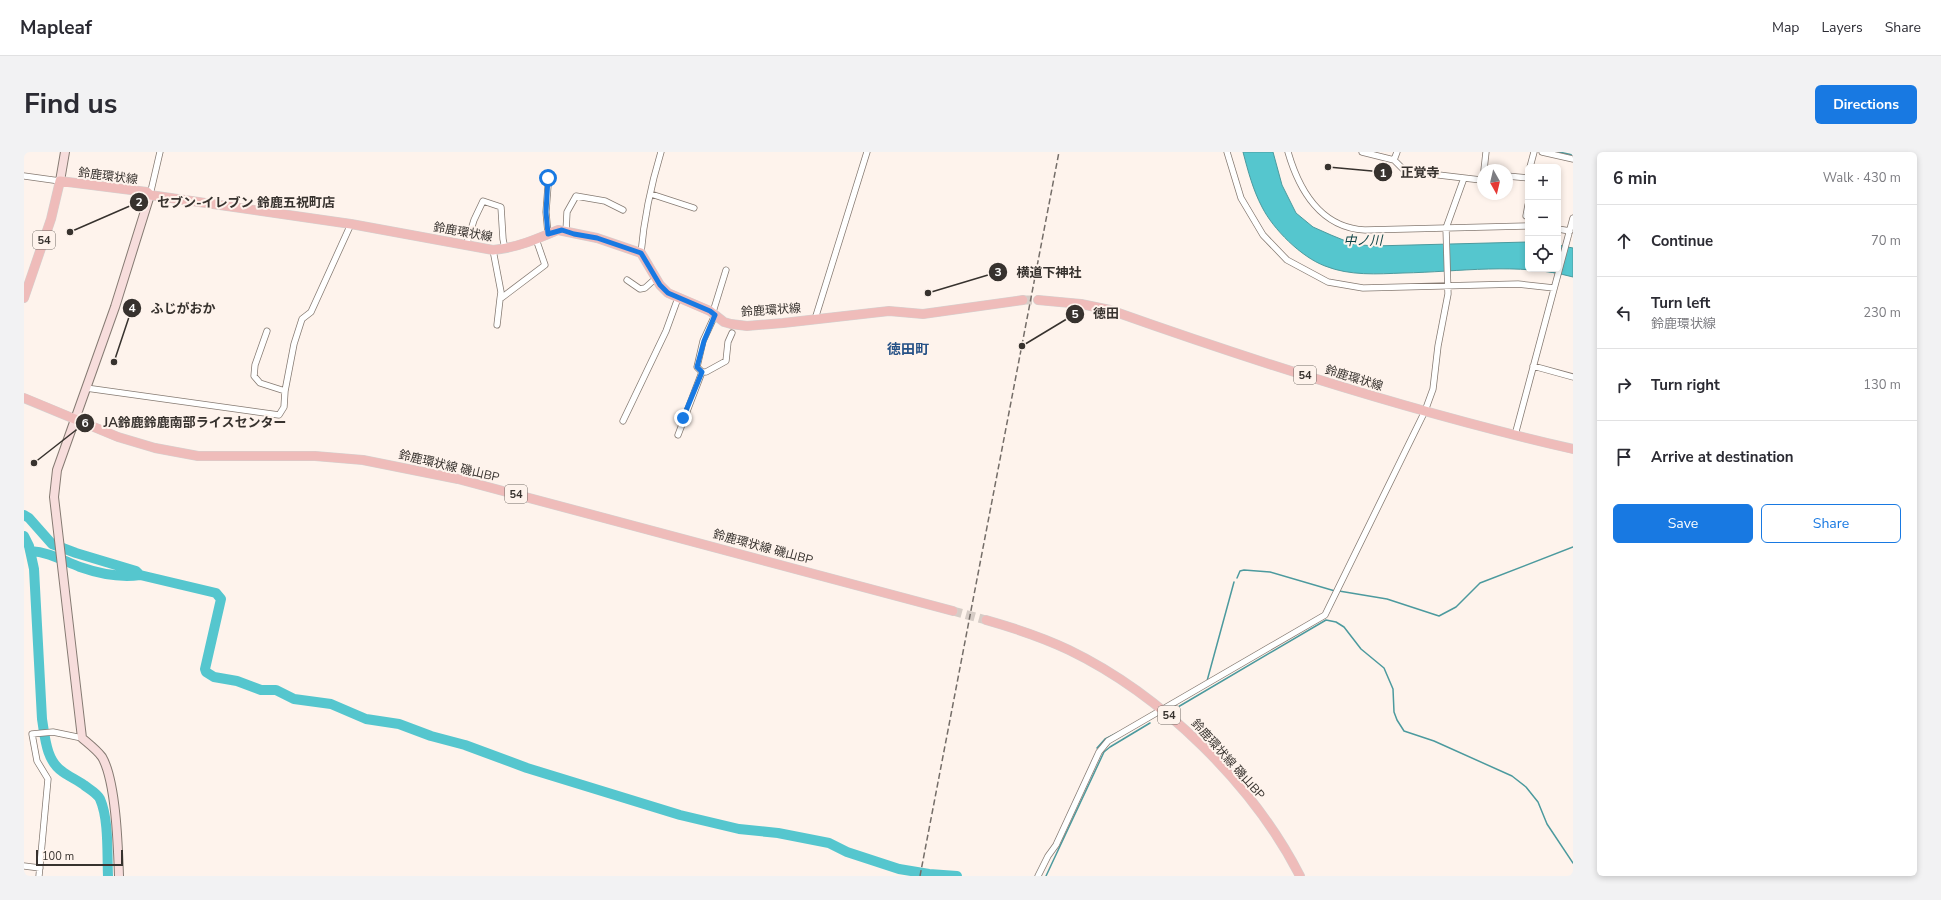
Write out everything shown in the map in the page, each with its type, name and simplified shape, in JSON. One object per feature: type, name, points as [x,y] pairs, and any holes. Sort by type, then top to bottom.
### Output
[{"type":"main road","name":"鈴鹿環状線","points":[[24,298],[48,226],[60,181],[147,192],[150,195],[351,224],[493,250],[505,249],[558,230],[566,231],[597,238],[641,253],[656,278],[668,293],[714,314],[724,322],[747,326],[889,311],[923,314],[1023,300]]},
{"type":"main road","name":"鈴鹿環状線","points":[[1038,300],[1081,304],[1110,310],[1315,378],[1425,411],[1573,449]]},
{"type":"main road","name":"54","points":[[24,398],[74,419]]},
{"type":"main road","name":"鈴鹿環状線 磯山BP","points":[[74,419],[118,437],[155,448],[198,456],[315,456],[363,460],[458,479],[953,611]]},
{"type":"main road","name":"鈴鹿環状線 磯山BP","points":[[986,620],[1034,635],[1069,650],[1147,697],[1163,710],[1180,725],[1237,784],[1279,840],[1300,876]]},
{"type":"street","points":[[24,176],[60,181],[65,152]]},
{"type":"street","points":[[82,738],[58,541],[54,497],[57,470],[132,258],[150,195],[160,152]]},
{"type":"street","points":[[641,253],[644,220],[651,194],[653,175],[661,152]]},
{"type":"street","points":[[815,319],[868,152]]},
{"type":"street","points":[[1227,152],[1241,198],[1247,212],[1263,235],[1287,260],[1317,277],[1337,285],[1363,288],[1518,284],[1554,288]]},
{"type":"street","points":[[1288,152],[1297,178],[1308,198],[1319,210],[1339,224],[1350,229],[1365,230],[1525,226]]},
{"type":"street","points":[[1362,152],[1394,160],[1405,171],[1477,180]]},
{"type":"street","points":[[1394,160],[1397,152]]},
{"type":"street","points":[[1485,164],[1486,152]]},
{"type":"street","points":[[1531,164],[1534,152]]},
{"type":"street","points":[[1542,152],[1573,159]]},
{"type":"street","points":[[548,234],[546,212],[549,173]]},
{"type":"street","points":[[1513,177],[1525,178]]},
{"type":"street","points":[[1038,876],[1048,856],[1056,845],[1099,752],[1108,741],[1324,615],[1425,411],[1433,389],[1438,346],[1448,286],[1446,228],[1464,178]]},
{"type":"street","points":[[651,194],[694,208]]},
{"type":"street","points":[[566,231],[567,212],[576,196],[605,201],[623,210]]},
{"type":"street","points":[[466,246],[474,220],[483,201],[502,207],[503,239],[505,249]]},
{"type":"street","points":[[1515,434],[1573,218]]},
{"type":"street","points":[[86,388],[279,415],[284,408],[285,391],[294,344],[302,319],[311,312],[351,224]]},
{"type":"street","points":[[1561,230],[1570,231]]},
{"type":"street","points":[[500,299],[545,265],[536,239]]},
{"type":"street","points":[[493,250],[501,292],[497,325]]},
{"type":"street","points":[[702,372],[697,367],[726,270]]},
{"type":"street","points":[[627,280],[640,289],[645,288],[656,278]]},
{"type":"street","points":[[623,421],[664,335],[678,298]]},
{"type":"street","points":[[267,331],[254,365],[254,376],[260,382],[285,391]]},
{"type":"street","points":[[702,372],[706,372],[726,361],[728,342],[732,333]]},
{"type":"street","points":[[1533,366],[1573,376]]},
{"type":"street","points":[[678,435],[702,372]]},
{"type":"street","points":[[39,876],[48,779],[37,761],[32,734],[53,732],[82,738],[98,752],[107,770],[117,828],[119,876]]},
{"type":"street","points":[[24,866],[40,868]]},
{"type":"water","points":[[1243,152],[1273,152],[1282,185],[1296,213],[1313,227],[1353,244],[1373,246],[1525,242],[1525,270],[1488,269],[1364,274],[1325,266],[1316,262],[1297,249],[1280,233],[1262,207]]},
{"type":"water","points":[[1561,246],[1573,248],[1573,277],[1552,272],[1561,272]]},
{"type":"waterway","points":[[1559,152],[1573,155]]},
{"type":"waterway","points":[[24,515],[29,518],[52,544],[76,553],[136,571],[140,575],[216,593],[221,599],[205,669],[206,672],[214,677],[237,681],[261,690],[276,690],[294,699],[331,704],[366,719],[399,724],[431,736],[465,745],[527,768],[680,815],[739,829],[778,833],[829,843],[847,852],[899,869],[929,874],[957,876]]},
{"type":"waterway","points":[[24,536],[29,546],[34,569],[42,719],[45,741],[53,762],[57,767],[93,791],[100,799],[105,816],[108,876]]},
{"type":"waterway","points":[[1339,591],[1387,599],[1439,616],[1456,607],[1480,583],[1573,547]]},
{"type":"waterway","points":[[30,551],[49,555],[95,572],[117,576],[140,575]]},
{"type":"waterway","points":[[1237,578],[1240,571],[1244,570],[1270,572],[1335,591]]},
{"type":"waterway","points":[[1207,681],[1234,582]]},
{"type":"waterway","points":[[1178,707],[1326,620],[1336,622],[1344,627],[1361,649],[1384,668],[1393,689],[1394,712],[1404,731],[1434,741],[1512,776],[1526,787],[1538,802],[1547,824],[1573,863]]},
{"type":"waterway","points":[[1046,876],[1104,752],[1150,723]]},
{"type":"waterway","points":[[1097,748],[1105,739],[1119,732]]},
{"type":"tunnel","points":[[1023,300],[1038,300]]},
{"type":"tunnel","points":[[953,611],[986,620]]},
{"type":"railway","points":[[920,876],[1059,152]]},
{"type":"place","name":"正覚寺","points":[[1328,167]]},
{"type":"place","name":"セブン-イレブン 鈴鹿五祝町店","points":[[70,232]]},
{"type":"place","name":"横道下神社","points":[[928,293]]},
{"type":"place","name":"徳田","points":[[1022,346]]},
{"type":"place","name":"ふじがおか","points":[[114,362]]},
{"type":"place","name":"JA鈴鹿鈴鹿南部ライスセンター","points":[[34,463]]},
{"type":"district","name":"徳田町","points":[[908,349]]},
{"type":"route","points":[[548,178],[546,201],[548,234],[562,230],[574,234],[597,238],[641,253],[660,285],[668,293],[672,296],[698,305],[715,315],[704,341],[697,367],[702,372],[683,418]]},
{"type":"water label","name":"中ノ川","points":[[1363,241]]}]
